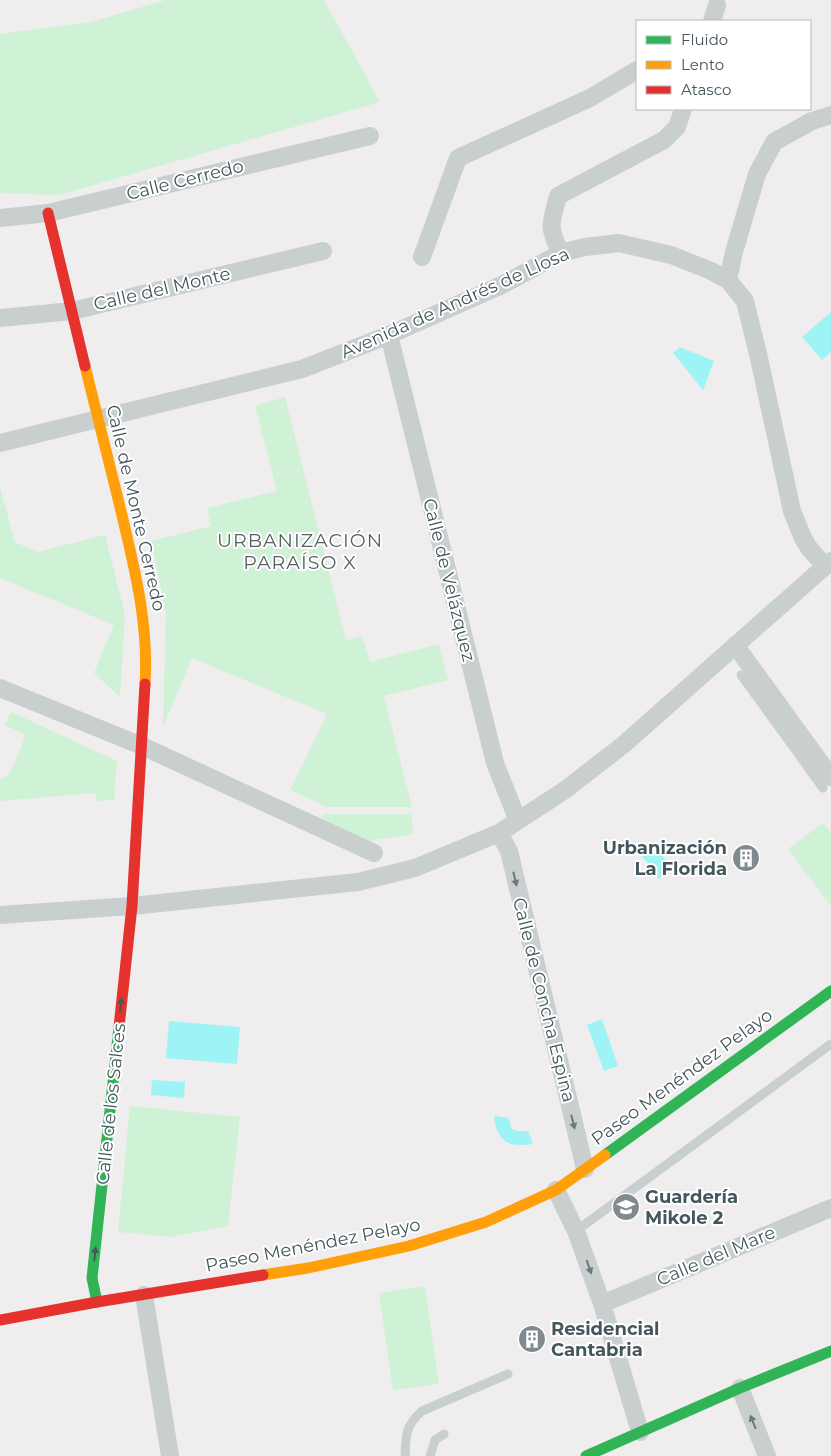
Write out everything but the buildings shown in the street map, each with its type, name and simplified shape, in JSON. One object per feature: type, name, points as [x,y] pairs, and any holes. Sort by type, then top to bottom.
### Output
[{"type":"main road","name":"Calle de Monte Cerredo","points":[[48,213],[137,577],[144,620],[146,666],[132,906]]},
{"type":"main road","name":"Calle de los Salces","points":[[97,1302],[92,1278],[132,906]]},
{"type":"main road","name":"Paseo Menéndez Pelayo","points":[[0,1320],[97,1302],[308,1268],[409,1246],[486,1222],[556,1190],[831,991]]},
{"type":"main road","points":[[586,1456],[740,1388],[831,1351]]},
{"type":"street","points":[[422,257],[458,158],[590,98],[636,71]]},
{"type":"street","points":[[561,254],[550,225],[558,196],[664,140],[677,127],[683,110]]},
{"type":"street","points":[[728,280],[734,252],[757,174],[774,142],[812,121],[831,115]]},
{"type":"street","name":"Calle Cerredo","points":[[0,218],[48,213],[370,136]]},
{"type":"street","name":"Avenida de Andrés de Llosa","points":[[0,443],[302,369],[389,335],[502,285],[561,254],[585,247],[619,243],[671,255],[711,271],[728,280],[744,301],[759,358],[792,512],[806,543],[828,564]]},
{"type":"street","name":"Calle del Monte","points":[[0,318],[72,311],[323,250]]},
{"type":"street","name":"Calle de Velázquez","points":[[389,335],[495,764],[518,822]]},
{"type":"street","points":[[0,915],[132,906],[358,882],[415,868],[499,833],[565,790],[623,745],[828,564]]},
{"type":"street","points":[[735,646],[827,782]]},
{"type":"street","points":[[0,688],[142,746],[374,853]]},
{"type":"street","name":"Calle de Concha Espina","points":[[499,833],[509,851],[585,1169]]},
{"type":"street","points":[[556,1190],[576,1231],[602,1304],[640,1432]]},
{"type":"street","name":"Calle del Mare","points":[[602,1304],[831,1208]]},
{"type":"street","points":[[144,1295],[170,1456]]},
{"type":"street","points":[[740,1388],[767,1456]]},
{"type":"lane","points":[[741,675],[827,782]]},
{"type":"lane","points":[[576,1231],[831,1044]]},
{"type":"lane","points":[[405,1456],[406,1436],[411,1420],[422,1411],[508,1374]]},
{"type":"lane","points":[[430,1456],[435,1440],[444,1434]]},
{"type":"green space","points":[[166,0],[324,0],[380,102],[59,195],[0,193],[0,34],[91,22]]},
{"type":"green space","points":[[285,397],[346,640],[362,636],[370,662],[439,644],[448,680],[384,696],[412,807],[327,807],[290,790],[326,717],[325,713],[192,658],[163,727],[166,615],[151,541],[211,526],[207,508],[277,491],[255,406]]},
{"type":"green space","points":[[0,487],[15,542],[37,552],[105,535],[125,615],[120,697],[94,673],[114,625],[0,578]]},
{"type":"green space","points":[[11,712],[117,761],[114,800],[97,801],[95,793],[0,801],[0,780],[10,773],[26,735],[5,725]]},
{"type":"green space","points":[[323,814],[408,814],[411,815],[413,832],[410,835],[367,841],[320,820]]},
{"type":"green space","points":[[823,823],[831,833],[831,906],[788,849]]},
{"type":"green space","points":[[130,1106],[240,1117],[228,1226],[171,1237],[118,1232]]},
{"type":"green space","points":[[425,1286],[439,1384],[393,1390],[379,1293]]},
{"type":"water","points":[[831,312],[831,352],[822,360],[802,337]]},
{"type":"water","points":[[680,347],[714,361],[703,390],[673,353]]},
{"type":"water","points":[[652,842],[673,869],[659,879],[639,852]]},
{"type":"water","points":[[602,1019],[618,1066],[604,1071],[587,1025]]},
{"type":"water","points":[[169,1021],[240,1027],[237,1064],[166,1058]]},
{"type":"water","points":[[152,1080],[185,1082],[184,1098],[151,1095]]},
{"type":"water","points":[[494,1116],[508,1118],[512,1129],[528,1131],[533,1144],[516,1145],[505,1141],[495,1125]]},
{"type":"traffic: fast","points":[[605,1155],[831,991]]},
{"type":"traffic: fast","points":[[97,1302],[92,1278],[119,1027]]},
{"type":"traffic: fast","points":[[586,1456],[740,1388],[831,1351]]},
{"type":"traffic: slow","points":[[85,366],[135,573],[145,639],[145,684]]},
{"type":"traffic: slow","points":[[263,1275],[308,1268],[409,1246],[486,1222],[556,1190],[605,1155]]},
{"type":"traffic: jam","points":[[48,213],[85,366]]},
{"type":"traffic: jam","points":[[119,1027],[132,906],[145,684]]},
{"type":"traffic: jam","points":[[0,1320],[263,1275]]},
{"type":"place","name":"Urbanización La Florida","points":[[746,858]]},
{"type":"place","name":"Guardería Mikole 2","points":[[626,1207]]},
{"type":"place","name":"Residencial Cantabria","points":[[532,1339]]},
{"type":"district","name":"URBANIZACIÓN PARAÍSO X","points":[[300,551]]}]
